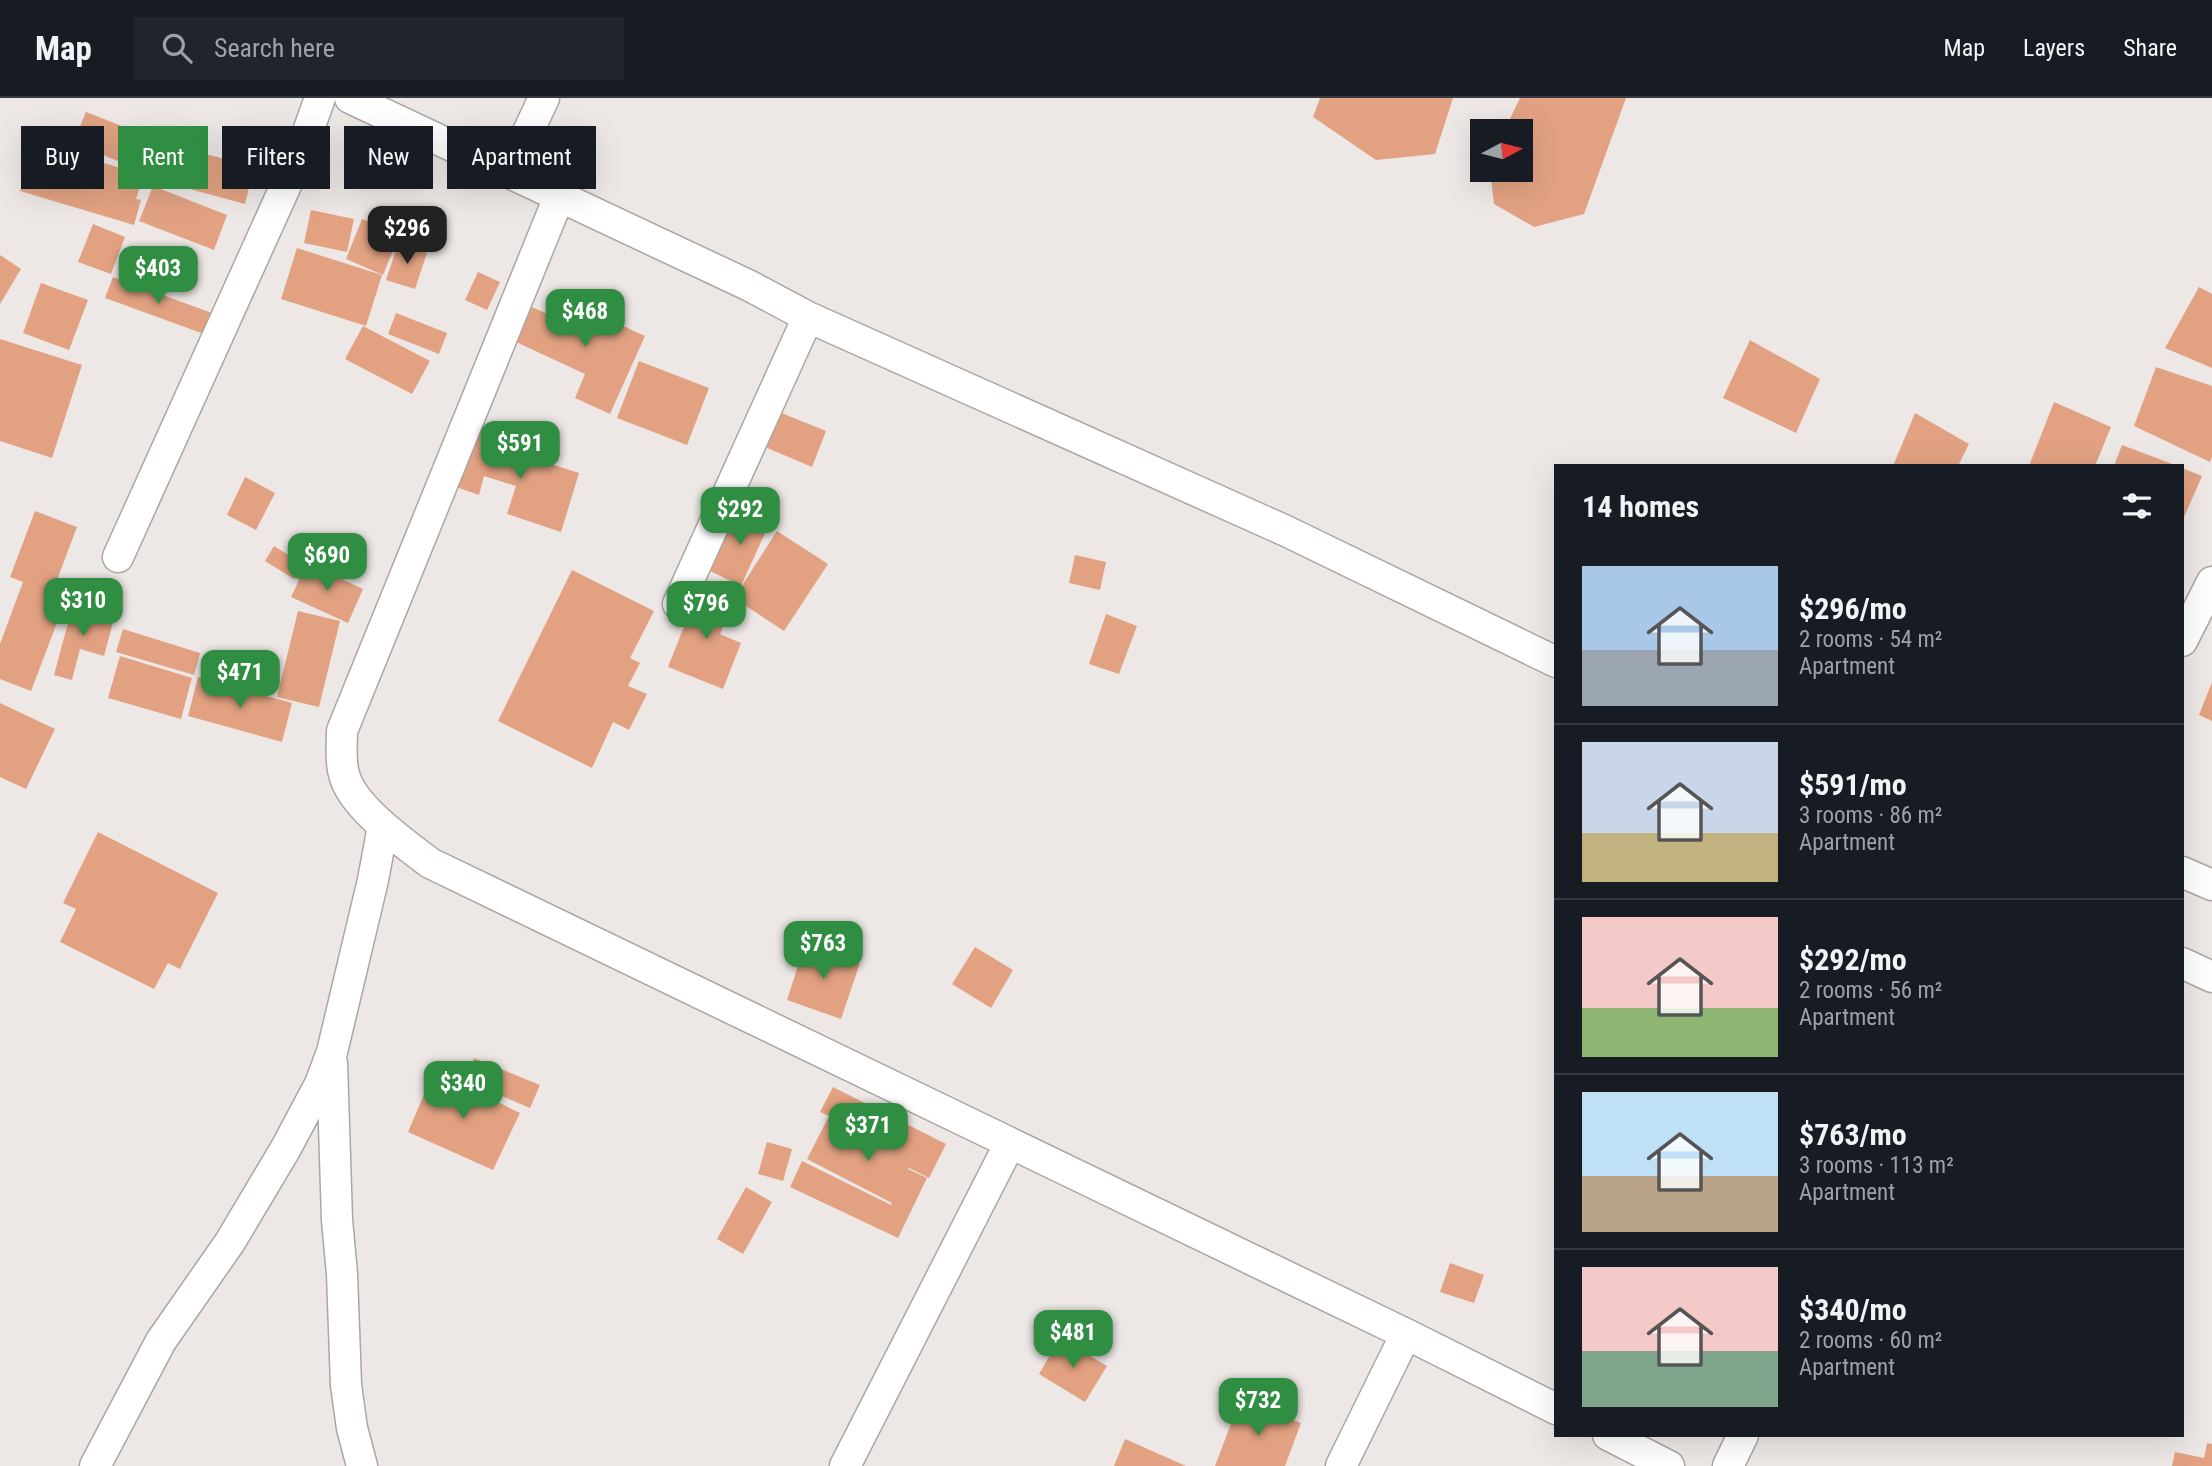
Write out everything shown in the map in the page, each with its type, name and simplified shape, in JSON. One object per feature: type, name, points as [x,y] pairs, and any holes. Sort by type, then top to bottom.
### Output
[{"type":"street","points":[[118,557],[300,154],[320,98]]},
{"type":"street","points":[[350,98],[447,143]]},
{"type":"street","points":[[531,126],[544,98]]},
{"type":"street","points":[[543,189],[750,286],[808,317],[1286,531],[1554,661]]},
{"type":"street","points":[[559,197],[342,731],[344,776],[355,796],[383,827],[430,863],[1554,1408]]},
{"type":"street","points":[[678,604],[808,317]]},
{"type":"street","points":[[2184,637],[2212,582]]},
{"type":"street","points":[[95,1466],[161,1341],[230,1242],[286,1148],[320,1084],[332,1052],[383,827]]},
{"type":"street","points":[[2184,873],[2212,885]]},
{"type":"street","points":[[2184,964],[2212,977]]},
{"type":"street","points":[[332,1052],[346,1384],[352,1428],[362,1466]]},
{"type":"street","points":[[845,1466],[1010,1143]]},
{"type":"street","points":[[1341,1466],[1406,1334]]},
{"type":"street","points":[[1612,1437],[1670,1466]]},
{"type":"street","points":[[1728,1466],[1742,1437]]},
{"type":"building","points":[[1320,98],[1453,98],[1435,154],[1376,160],[1313,117]]},
{"type":"building","points":[[1520,98],[1626,98],[1584,214],[1534,227],[1494,204],[1491,182],[1533,182],[1533,119],[1510,119]]},
{"type":"building","points":[[86,112],[122,126],[118,126],[118,161],[104,155],[104,126],[80,126]]},
{"type":"building","points":[[208,155],[222,158],[222,189],[249,189],[245,204],[190,189],[208,189]]},
{"type":"building","points":[[104,163],[118,167],[118,189],[139,189],[136,199],[141,200],[134,225],[20,191],[21,188],[104,189]]},
{"type":"building","points":[[152,189],[161,189],[227,215],[214,250],[139,221]]},
{"type":"building","points":[[311,210],[354,219],[347,252],[304,243]]},
{"type":"building","points":[[362,219],[400,234],[383,275],[346,259]]},
{"type":"building","points":[[93,224],[125,237],[111,274],[78,262]]},
{"type":"building","points":[[398,244],[427,253],[415,289],[386,280]]},
{"type":"building","points":[[297,248],[382,275],[366,326],[281,299]]},
{"type":"building","points":[[0,255],[21,269],[0,304]]},
{"type":"building","points":[[478,272],[500,282],[487,310],[465,300]]},
{"type":"building","points":[[113,277],[212,313],[204,334],[105,298]]},
{"type":"building","points":[[41,283],[88,300],[69,350],[23,333]]},
{"type":"building","points":[[2199,287],[2212,294],[2212,368],[2165,348]]},
{"type":"building","points":[[563,298],[645,336],[610,414],[575,398],[585,374],[516,342],[532,307],[554,317]]},
{"type":"building","points":[[396,313],[447,333],[439,354],[388,334]]},
{"type":"building","points":[[363,326],[430,361],[412,394],[345,359]]},
{"type":"building","points":[[0,339],[82,365],[52,458],[0,441]]},
{"type":"building","points":[[1750,340],[1820,379],[1796,433],[1723,398]]},
{"type":"building","points":[[639,361],[709,388],[687,445],[617,418]]},
{"type":"building","points":[[2156,367],[2212,386],[2210,462],[2134,426]]},
{"type":"building","points":[[2054,402],[2111,427],[2096,464],[2030,464]]},
{"type":"building","points":[[779,412],[826,431],[812,467],[765,447]]},
{"type":"building","points":[[1915,413],[1969,444],[1959,464],[1894,464]]},
{"type":"building","points":[[474,431],[506,441],[504,449],[579,473],[561,532],[507,514],[516,486],[484,476],[479,495],[456,487]]},
{"type":"building","points":[[2122,445],[2172,464],[2115,464]]},
{"type":"building","points":[[2184,469],[2202,476],[2184,517]]},
{"type":"building","points":[[245,477],[275,493],[256,530],[227,515]]},
{"type":"building","points":[[739,507],[770,522],[741,586],[710,571]]},
{"type":"building","points":[[35,511],[77,527],[52,593],[66,599],[31,691],[0,679],[0,644],[23,582],[10,577]]},
{"type":"building","points":[[777,531],[828,564],[784,631],[734,598]]},
{"type":"building","points":[[274,546],[303,564],[294,579],[265,561]]},
{"type":"building","points":[[1075,555],[1106,562],[1100,590],[1069,583]]},
{"type":"building","points":[[307,563],[363,589],[348,623],[291,597]]},
{"type":"building","points":[[572,570],[654,611],[630,658],[640,663],[628,686],[647,694],[629,730],[613,722],[592,768],[498,721]]},
{"type":"building","points":[[700,586],[734,599],[720,634],[741,643],[723,689],[668,667]]},
{"type":"building","points":[[73,604],[115,615],[104,656],[80,649],[72,680],[54,675]]},
{"type":"building","points":[[298,611],[340,621],[319,707],[277,697]]},
{"type":"building","points":[[1106,614],[1137,626],[1119,674],[1089,664]]},
{"type":"building","points":[[123,629],[200,653],[194,675],[116,652]]},
{"type":"building","points":[[120,656],[192,678],[181,719],[108,698]]},
{"type":"building","points":[[198,677],[292,703],[282,742],[188,716]]},
{"type":"building","points":[[2212,682],[2212,721],[2199,715]]},
{"type":"building","points":[[0,703],[55,729],[26,789],[0,777]]},
{"type":"building","points":[[98,832],[218,893],[180,969],[168,963],[154,989],[60,942],[76,909],[63,903]]},
{"type":"building","points":[[805,944],[860,963],[841,1019],[787,1000]]},
{"type":"building","points":[[975,947],[1013,970],[991,1008],[952,984]]},
{"type":"building","points":[[474,1058],[540,1085],[530,1108],[464,1080]]},
{"type":"building","points":[[434,1071],[520,1113],[493,1170],[408,1132]]},
{"type":"building","points":[[833,1087],[946,1144],[929,1178],[908,1169],[927,1178],[898,1238],[790,1187],[802,1161],[891,1205],[892,1203],[807,1159],[829,1116],[820,1112]]},
{"type":"building","points":[[767,1142],[792,1149],[783,1181],[758,1174]]},
{"type":"building","points":[[746,1187],[772,1202],[743,1254],[717,1239]]},
{"type":"building","points":[[1450,1263],[1484,1275],[1474,1303],[1440,1292]]},
{"type":"building","points":[[1060,1338],[1107,1366],[1085,1402],[1039,1374]]},
{"type":"building","points":[[1240,1400],[1301,1423],[1285,1466],[1215,1466]]},
{"type":"building","points":[[1125,1439],[1186,1466],[1114,1466]]},
{"type":"building","points":[[2207,1443],[2212,1444],[2212,1466],[2172,1466],[2175,1452],[2204,1458]]}]
